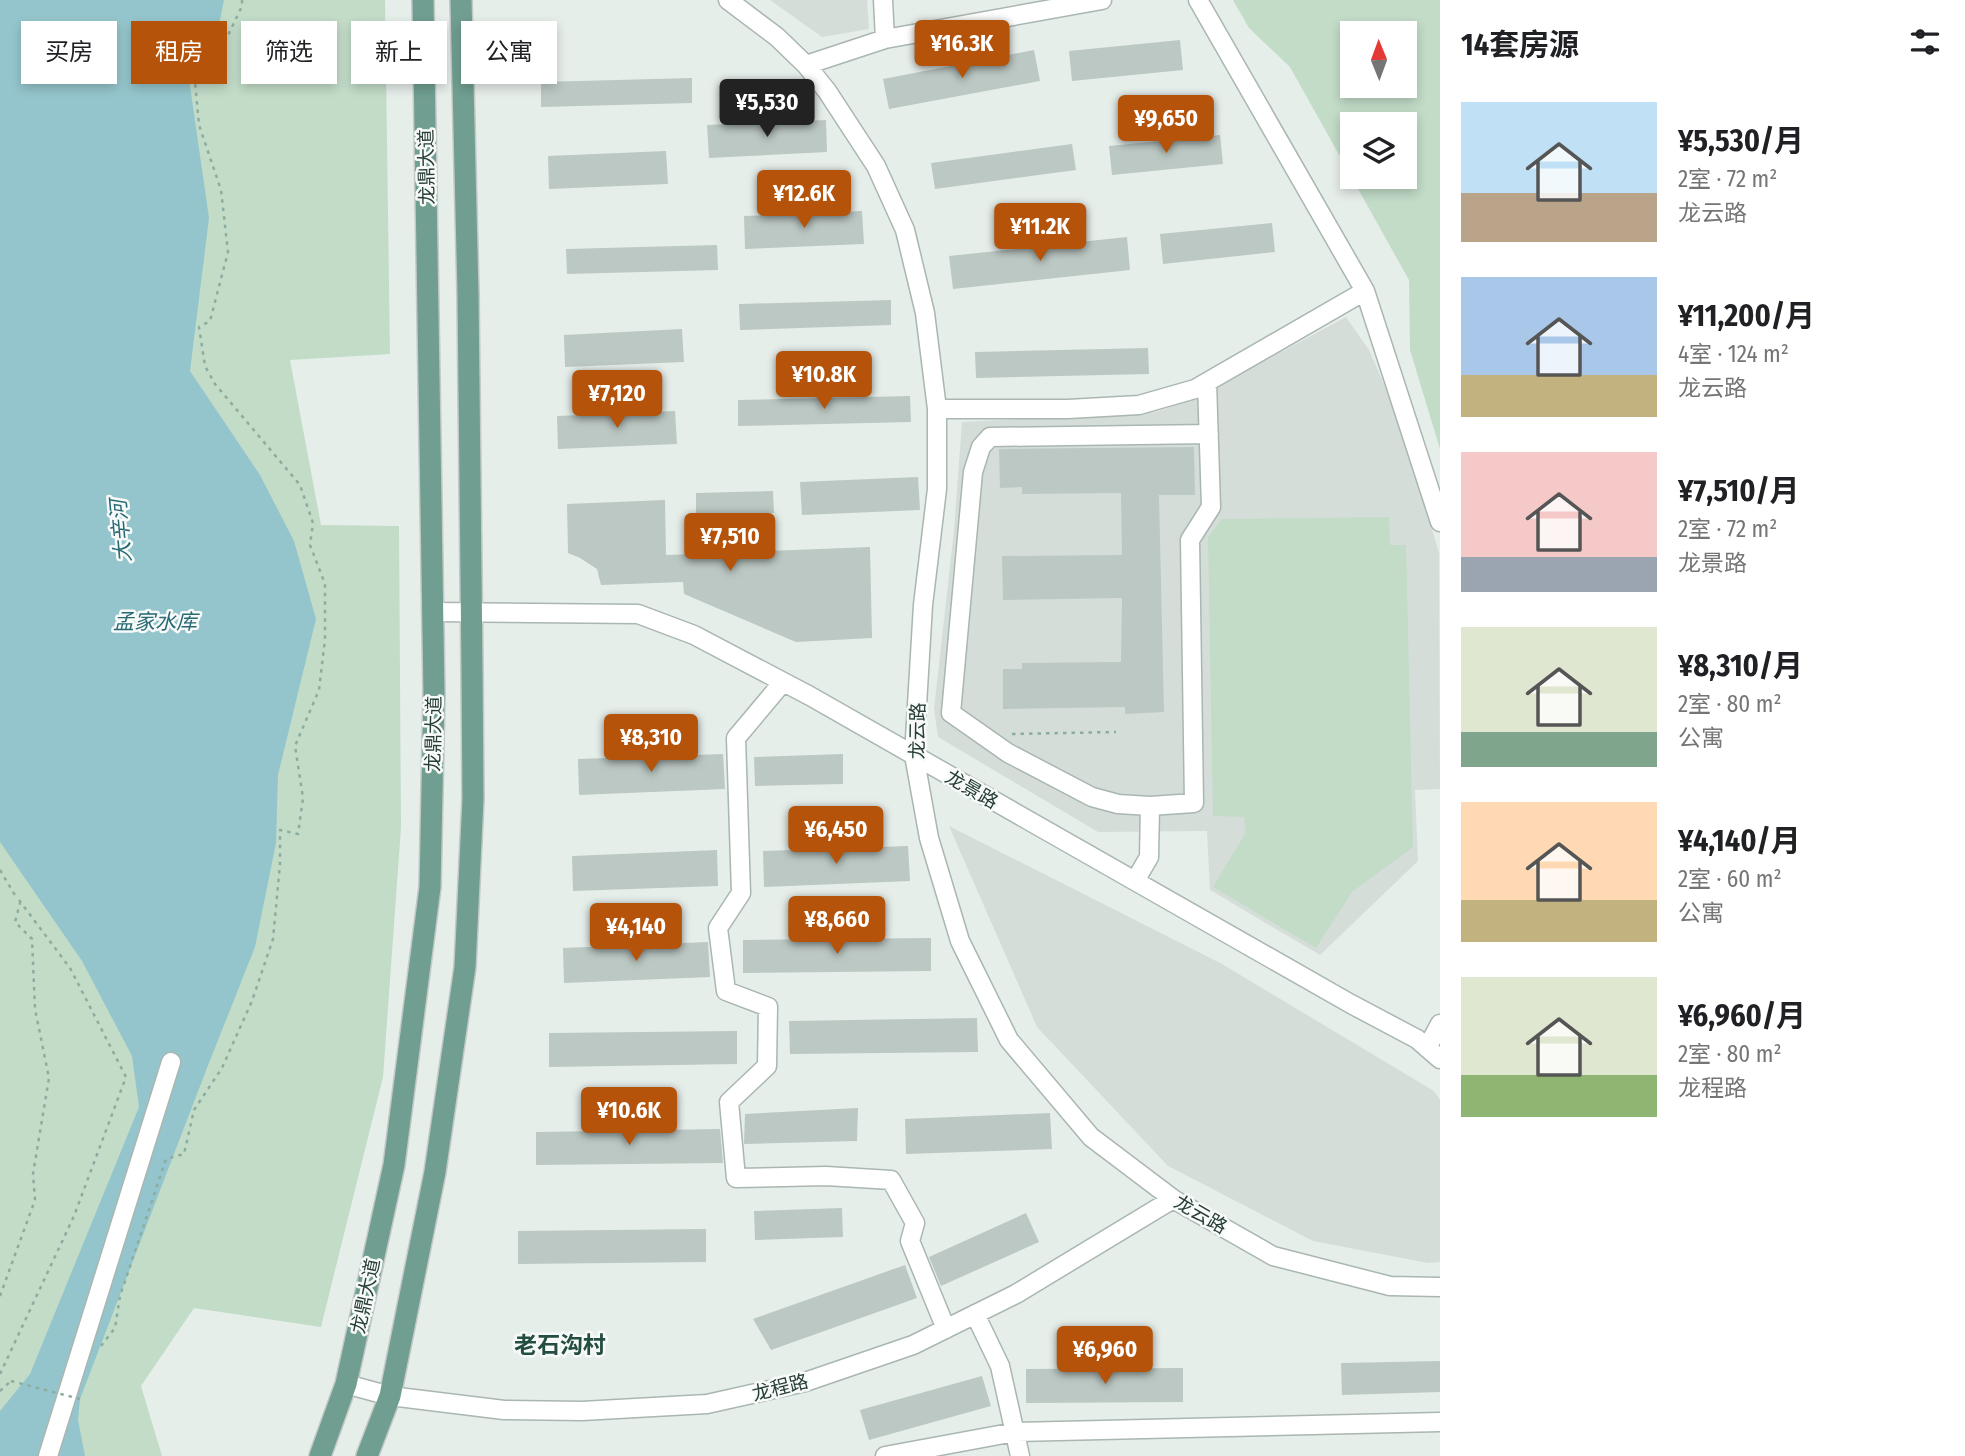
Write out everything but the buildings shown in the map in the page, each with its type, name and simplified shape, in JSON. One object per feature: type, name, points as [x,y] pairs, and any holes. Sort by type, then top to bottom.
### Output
[{"type":"main road","name":"龙鼎大道","points":[[320,1456],[346,1384],[394,1165],[430,887],[434,694],[423,0]]},
{"type":"main road","name":"龙鼎大道","points":[[367,1456],[390,1396],[435,1172],[465,967],[473,799],[461,0]]},
{"type":"street","name":"龙云路","points":[[728,0],[777,37],[806,65],[827,91],[876,166],[905,230],[925,313],[937,410],[937,489],[923,605],[914,755],[929,838],[960,941],[1009,1040],[1091,1137],[1173,1199],[1273,1256],[1390,1286],[1440,1287]]},
{"type":"street","points":[[884,0],[885,39]]},
{"type":"street","points":[[806,65],[885,39],[1102,0]]},
{"type":"street","points":[[1198,0],[1365,291],[1440,522]]},
{"type":"street","points":[[937,410],[1068,409],[1139,405],[1207,382],[1365,291]]},
{"type":"street","points":[[1207,382],[1209,434],[1211,507],[1190,540],[1194,803],[1150,806],[1118,804],[1092,797],[1008,753],[951,713],[973,472],[981,447],[990,437],[1209,434]]},
{"type":"street","name":"龙景路","points":[[433,612],[578,611],[638,614],[694,635],[914,755],[1417,1039],[1434,1053]]},
{"type":"street","points":[[783,682],[736,737],[741,893],[718,928],[726,991],[768,1007],[767,1066],[729,1102],[736,1178],[826,1176],[891,1180],[915,1223],[910,1241],[946,1329]]},
{"type":"street","points":[[1135,881],[1149,857],[1150,806]]},
{"type":"street","points":[[1434,1053],[1440,1024]]},
{"type":"street","points":[[48,1456],[171,1062]]},
{"type":"street","name":"龙程路","points":[[346,1384],[390,1396],[504,1410],[582,1411],[707,1404],[805,1382],[913,1345],[1016,1294],[1173,1199]]},
{"type":"street","points":[[975,1314],[1000,1366],[1020,1456]]},
{"type":"street","points":[[885,1456],[1015,1432],[1440,1422]]},
{"type":"path","points":[[101,1346],[115,1328],[120,1296],[166,1159],[184,1154],[194,1110],[222,1068],[252,1001],[273,940],[280,864],[280,830],[298,834],[303,798],[295,747],[319,690],[325,639],[325,584],[310,545],[313,523],[300,485],[215,384],[205,366],[199,327],[210,321],[228,252],[221,190],[198,125],[194,71],[222,48],[242,6],[242,0]]},
{"type":"path","points":[[980,734],[1116,732]]},
{"type":"path","points":[[0,870],[20,903],[15,922],[33,939],[35,1009],[49,1078],[33,1174],[35,1200],[0,1296]]},
{"type":"path","points":[[0,1374],[75,1216],[126,1077],[70,968],[16,896]]},
{"type":"path","points":[[0,1391],[11,1381],[80,1399]]},
{"type":"shaded area","points":[[770,0],[867,0],[869,29],[822,37]]},
{"type":"shaded area","points":[[1346,317],[1369,350],[1402,425],[1439,553],[1440,789],[1415,790],[1418,861],[1320,955],[1210,890],[1207,831],[1098,832],[938,737],[934,709],[954,530],[962,422],[1155,412],[1192,400]]},
{"type":"shaded area","points":[[949,826],[1222,964],[1434,1091],[1440,1100],[1440,1262],[1428,1263],[1313,1241],[1168,1166],[1037,1027]]},
{"type":"green space","points":[[0,0],[385,0],[385,21],[351,21],[351,84],[386,84],[390,354],[290,360],[321,525],[399,526],[401,828],[383,1077],[321,1327],[194,1308],[141,1386],[162,1456],[0,1456]]},
{"type":"green space","points":[[1233,0],[1440,0],[1440,449],[1410,350],[1409,280],[1358,189],[1417,189],[1417,112],[1340,112],[1340,156],[1290,67],[1249,28]]},
{"type":"green space","points":[[1389,517],[1390,545],[1406,545],[1413,847],[1352,892],[1316,948],[1213,887],[1246,832],[1244,817],[1213,816],[1208,537],[1222,519]]},
{"type":"water","name":"孟家水库","points":[[0,0],[224,0],[220,21],[131,21],[131,84],[190,84],[209,218],[190,371],[260,475],[294,541],[316,619],[278,775],[276,843],[255,947],[80,1399],[78,1420],[85,1456],[0,1456],[0,1411],[30,1374],[139,1107],[132,1056],[82,961],[0,842]]},
{"type":"district","name":"老石沟村","points":[[560,1345]]},
{"type":"water label","name":"大辛河","points":[[121,531]]}]
